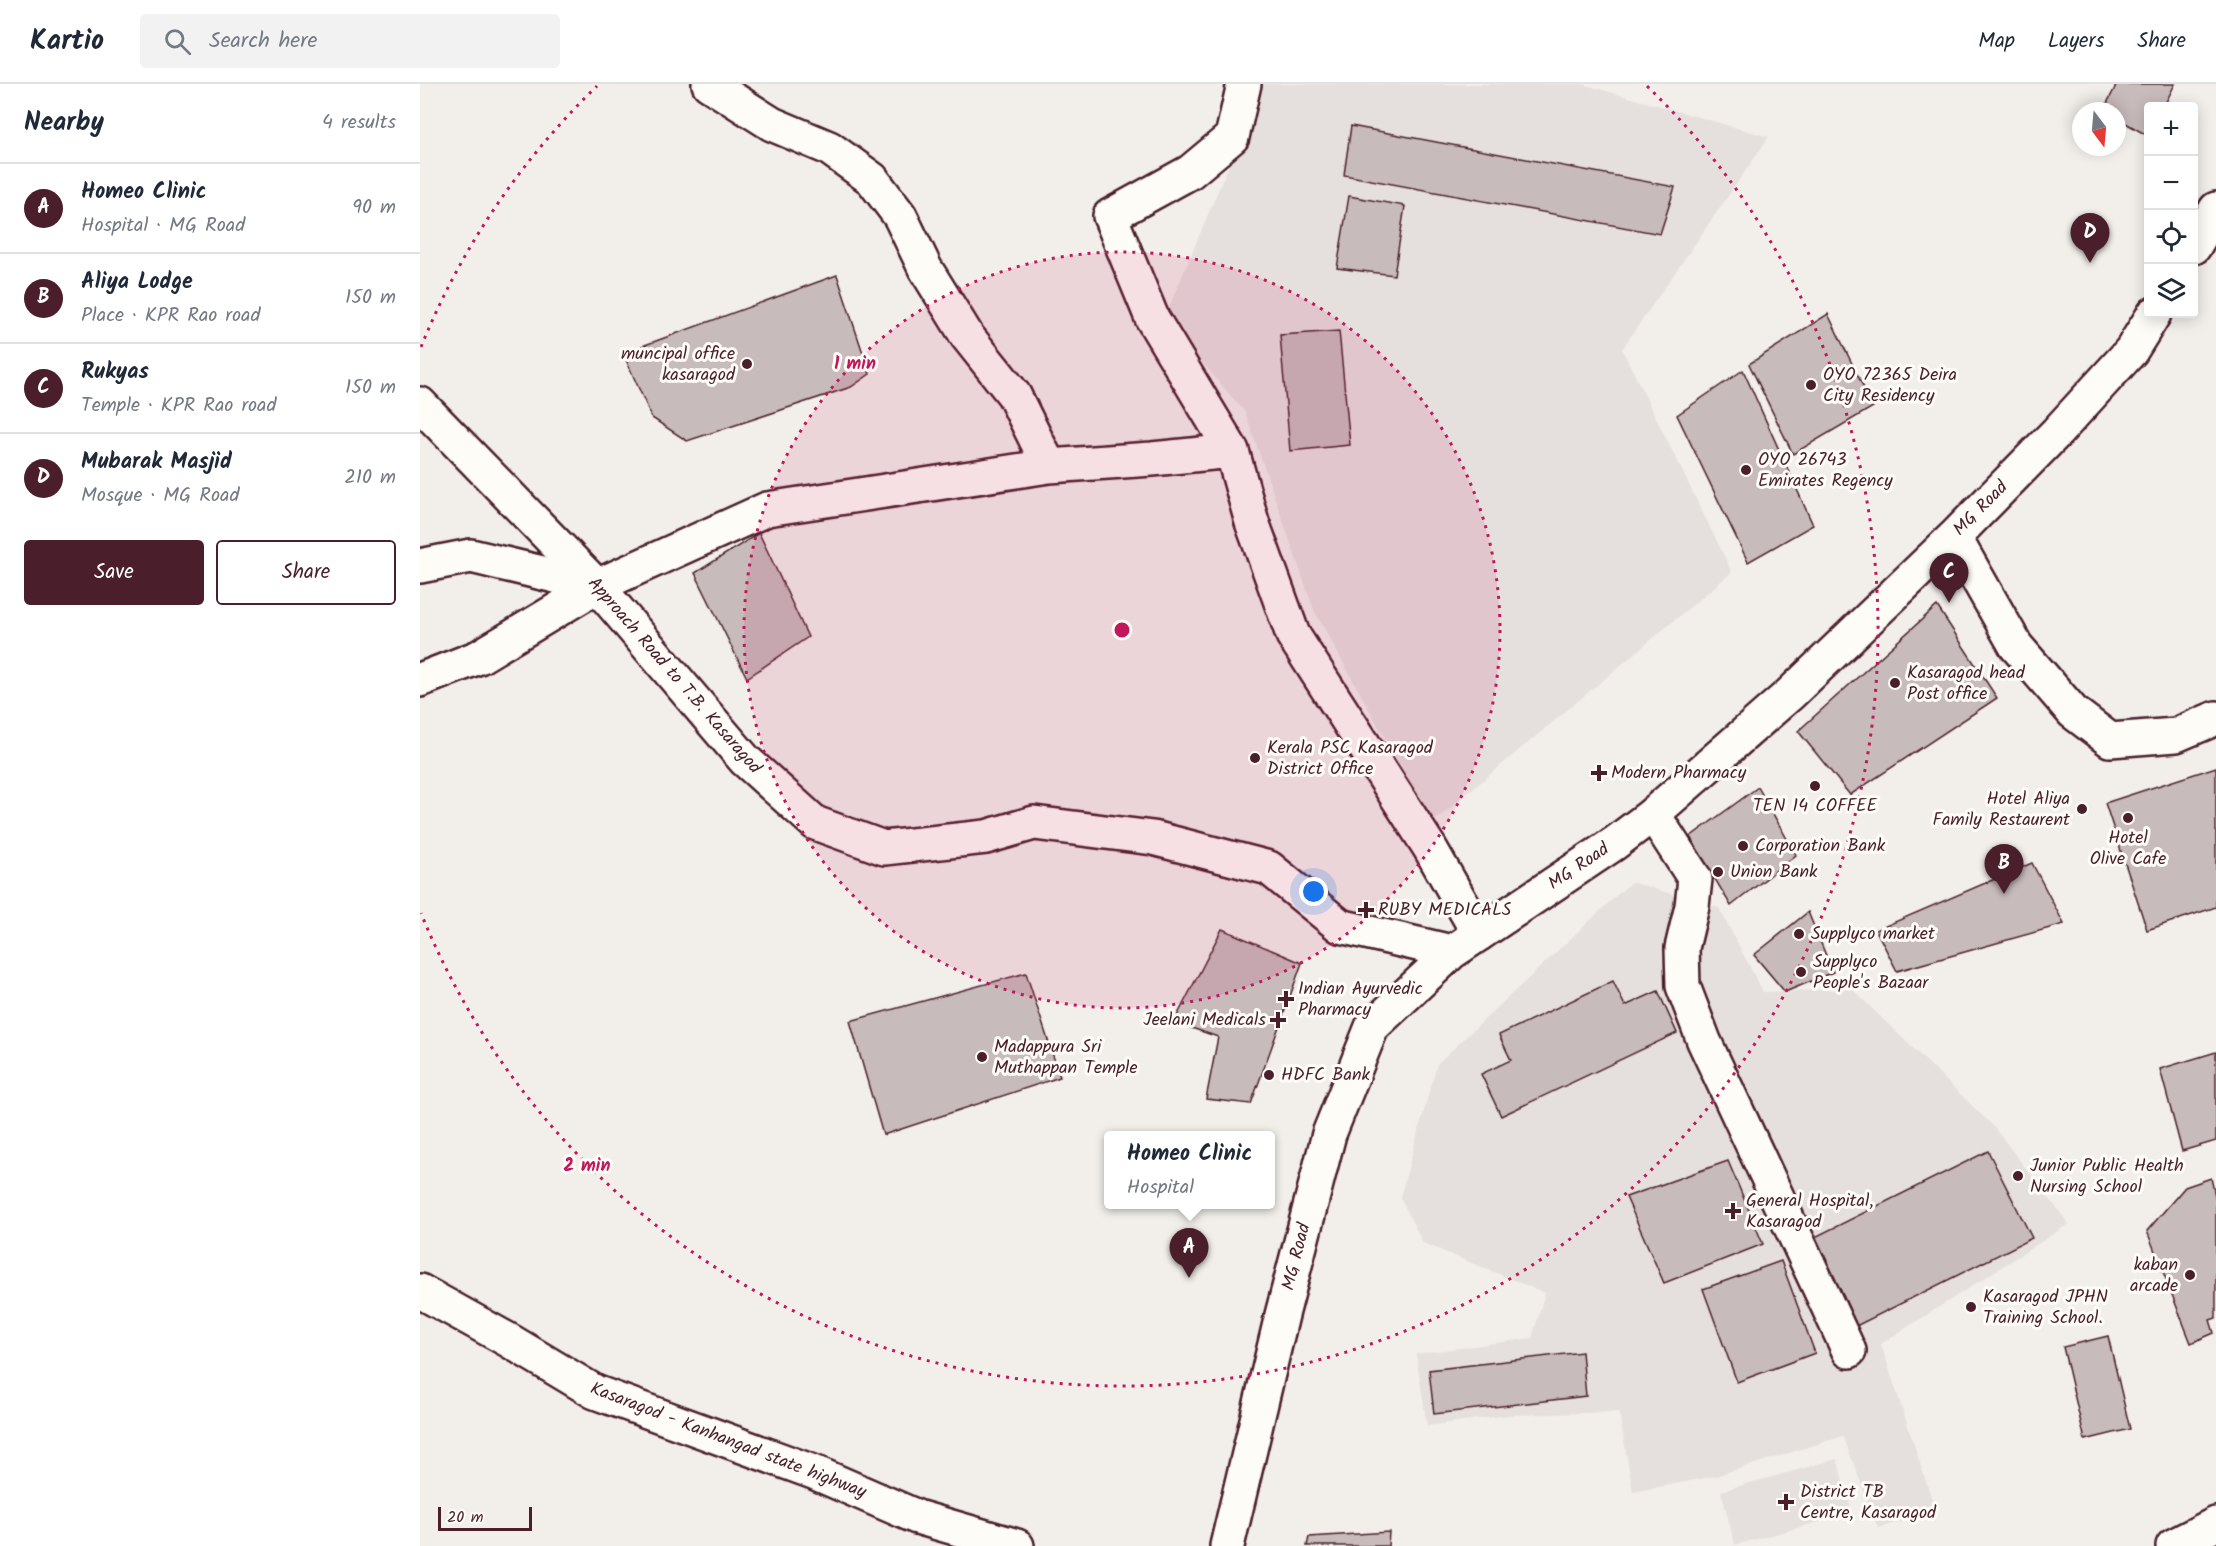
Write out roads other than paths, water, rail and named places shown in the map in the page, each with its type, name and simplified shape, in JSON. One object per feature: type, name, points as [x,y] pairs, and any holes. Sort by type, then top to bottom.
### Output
[{"type":"main road","points":[[709,84],[772,124],[829,148],[872,179],[900,216],[926,268],[967,336],[1014,395],[1050,466]]},
{"type":"main road","points":[[1244,84],[1232,137],[1190,171],[1110,216],[1152,318],[1232,451],[1252,522],[1293,635],[1413,820],[1479,934]]},
{"type":"main road","points":[[2198,239],[2216,209]]},
{"type":"main road","name":"MG Road","points":[[1227,1546],[1282,1315],[1329,1134],[1372,1027],[1452,952],[1615,843],[1653,814],[1790,694],[1954,537],[2057,432],[2132,351],[2152,318]]},
{"type":"main road","name":"Approach Road to T.B. Kasaragod","points":[[420,404],[597,586],[745,760],[815,823],[884,848],[986,837],[1034,823],[1153,838],[1269,868],[1340,926],[1452,952]]},
{"type":"main road","points":[[420,680],[479,657],[597,586],[767,509],[1050,466],[1232,451]]},
{"type":"main road","points":[[1954,537],[2016,646],[2073,712],[2110,740],[2176,735],[2216,717]]},
{"type":"main road","points":[[420,566],[471,556],[597,586]]},
{"type":"main road","points":[[1653,814],[1695,879],[1692,906],[1682,948],[1683,986],[1704,1041],[1849,1351]]},
{"type":"main road","name":"Kasaragod - Kanhangad state highway","points":[[420,1291],[595,1392],[816,1473],[918,1517],[1017,1546]]},
{"type":"main road","points":[[2173,1546],[2216,1524]]},
{"type":"place","name":"Mubarak Masjid","points":[[2090,263]]},
{"type":"place","name":"muncipal office kasaragod","points":[[747,364]]},
{"type":"place","name":"OYO 72365 Deira City Residency","points":[[1811,385]]},
{"type":"place","name":"OYO 26743 Emirates Regency","points":[[1746,470]]},
{"type":"place","name":"Rukyas","points":[[1949,603]]},
{"type":"place","name":"Kasaragod head Post office","points":[[1895,683]]},
{"type":"place","name":"Kerala PSC Kasaragod District Office","points":[[1255,758]]},
{"type":"place","name":"Modern Pharmacy","points":[[1599,773]]},
{"type":"place","name":"TEN 14 COFFEE","points":[[1815,786]]},
{"type":"place","name":"Hotel Aliya Family Restaurent","points":[[2082,809]]},
{"type":"place","name":"Hotel Olive Cafe","points":[[2128,818]]},
{"type":"place","name":"Corporation Bank","points":[[1743,846]]},
{"type":"place","name":"Union Bank","points":[[1718,872]]},
{"type":"place","name":"Aliya Lodge","points":[[2004,894]]},
{"type":"place","name":"RUBY MEDICALS","points":[[1366,910]]},
{"type":"place","name":"Supplyco market","points":[[1799,934]]},
{"type":"place","name":"Supplyco People's Bazaar","points":[[1801,972]]},
{"type":"place","name":"Indian Ayurvedic Pharmacy","points":[[1286,999]]},
{"type":"place","name":"Jeelani Medicals","points":[[1278,1020]]},
{"type":"place","name":"Madappura Sri Muthappan Temple","points":[[982,1057]]},
{"type":"place","name":"HDFC Bank","points":[[1269,1075]]},
{"type":"place","name":"Junior Public Health Nursing School","points":[[2018,1176]]},
{"type":"place","name":"General Hospital, Kasaragod","points":[[1733,1211]]},
{"type":"place","name":"kaban arcade","points":[[2190,1275]]},
{"type":"place","name":"Homeo Clinic","points":[[1189,1278]]},
{"type":"place","name":"Kasaragod JPHN Training School.","points":[[1971,1307]]},
{"type":"place","name":"District TB Centre, Kasaragod","points":[[1786,1502]]}]
